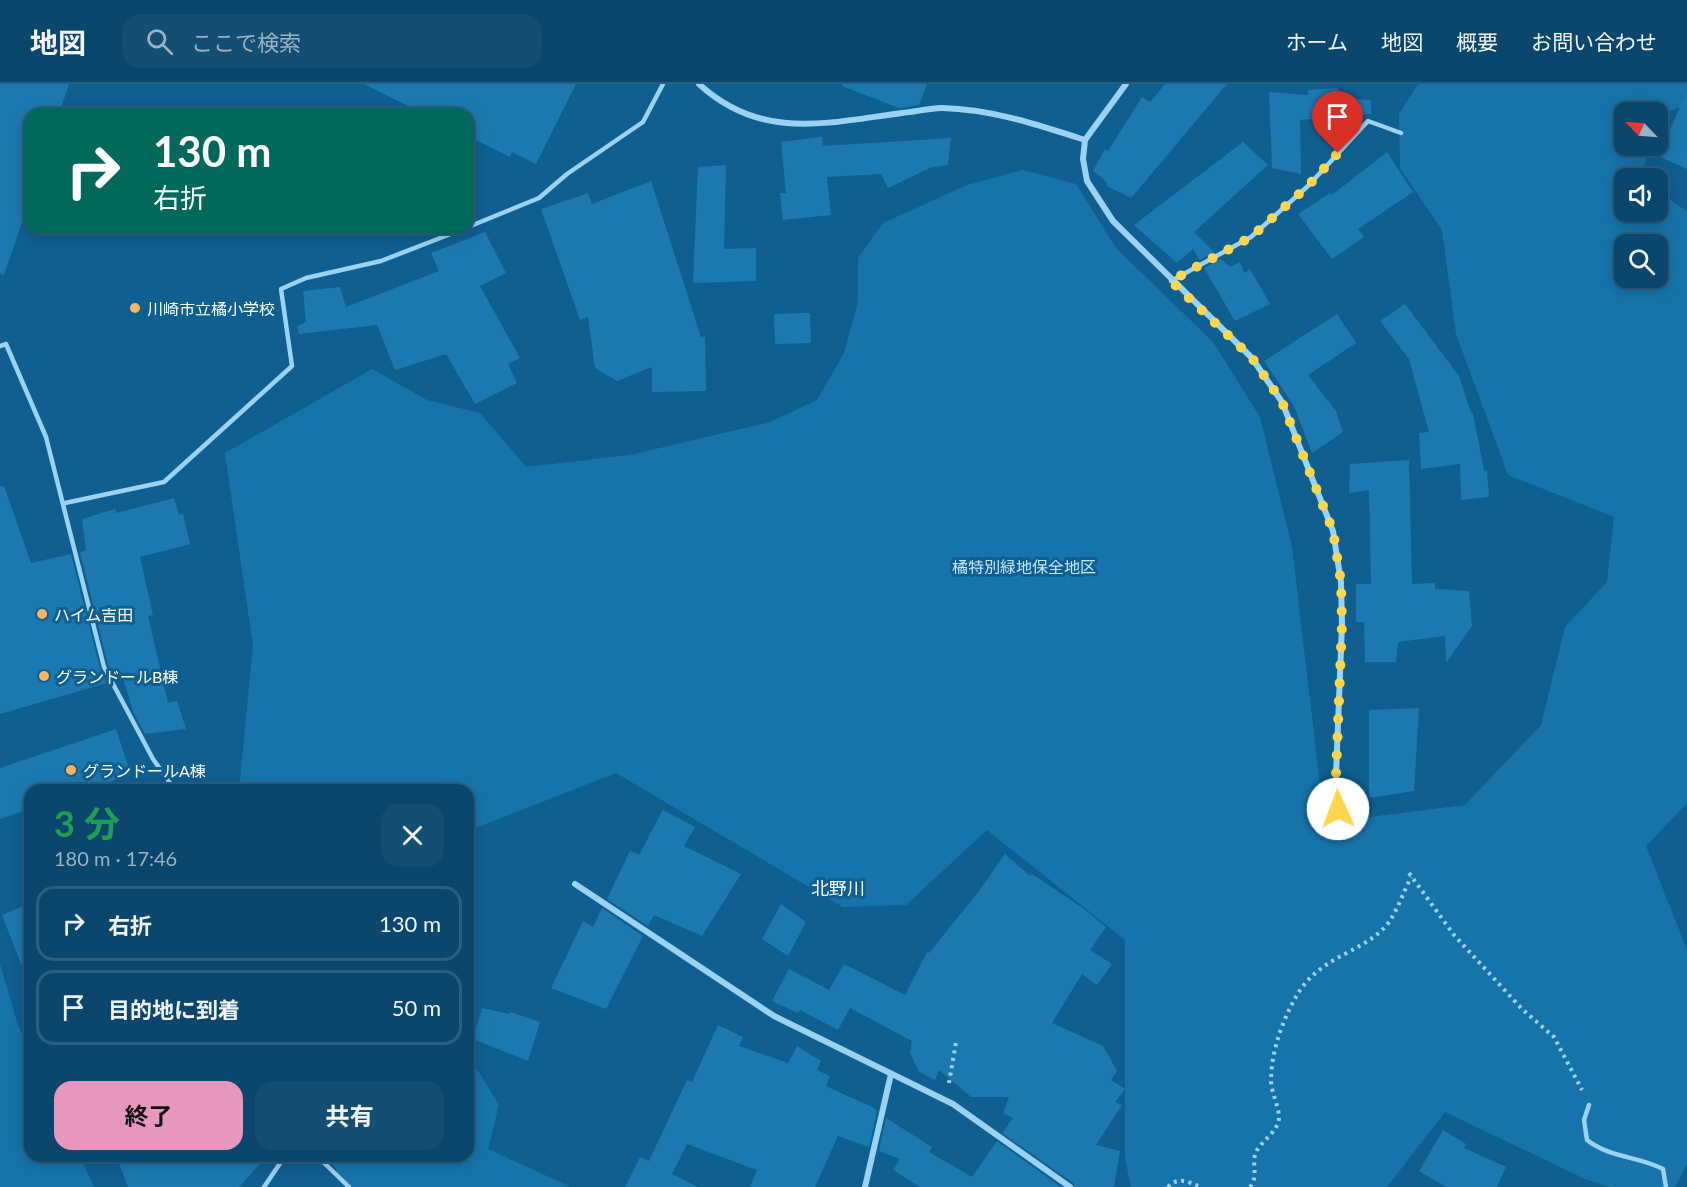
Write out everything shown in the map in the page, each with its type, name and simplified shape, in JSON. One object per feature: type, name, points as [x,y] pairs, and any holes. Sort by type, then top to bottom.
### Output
[{"type":"street","points":[[699,84],[723,105],[762,121],[800,126],[941,108],[984,112],[1026,121],[1085,140]]},
{"type":"street","points":[[1126,84],[1085,140],[1083,159],[1087,181],[1113,221],[1171,281],[1252,358],[1282,402],[1333,531],[1341,582],[1342,624],[1336,775],[1338,809]]},
{"type":"street","points":[[575,884],[774,1017],[946,1100],[1070,1187]]},
{"type":"street","points":[[865,1187],[891,1074]]},
{"type":"lane","points":[[474,225],[539,198],[567,174],[643,122],[663,84]]},
{"type":"lane","points":[[1171,281],[1251,237],[1308,186],[1368,121],[1401,133]]},
{"type":"lane","points":[[65,502],[164,482],[292,366],[281,289],[306,278],[381,261],[451,234]]},
{"type":"lane","points":[[0,346],[6,344],[46,437],[65,502],[104,667],[153,759],[171,784]]},
{"type":"lane","points":[[1589,1105],[1584,1120],[1587,1140],[1618,1156],[1653,1164],[1663,1170],[1666,1187]]},
{"type":"lane","points":[[264,1187],[281,1162]]},
{"type":"lane","points":[[323,1162],[349,1187]]},
{"type":"path","points":[[1250,1187],[1256,1174],[1256,1152],[1275,1129],[1279,1118],[1271,1083],[1275,1047],[1298,994],[1316,971],[1332,959],[1373,936],[1388,922],[1410,875],[1454,935],[1522,1009],[1554,1036],[1589,1105]]},
{"type":"path","points":[[946,1100],[956,1042]]},
{"type":"path","points":[[1168,1187],[1174,1181],[1180,1180],[1201,1187]]},
{"type":"green space","name":"橘特別緑地保全地区","points":[[1418,84],[1687,84],[1687,106],[1668,111],[1668,102],[1614,102],[1614,156],[1648,156],[1642,168],[1614,168],[1614,222],[1668,222],[1668,199],[1687,211],[1687,803],[1646,846],[1687,950],[1687,1164],[1675,1187],[1611,1187],[1585,1179],[1445,1112],[1387,1187],[1131,1187],[1125,1158],[1125,940],[987,830],[906,905],[843,907],[616,773],[474,829],[474,784],[240,784],[253,646],[225,453],[372,369],[427,400],[480,413],[526,467],[630,455],[770,422],[817,400],[844,353],[858,302],[858,258],[883,223],[967,185],[1023,170],[1076,184],[1116,248],[1213,342],[1260,417],[1292,547],[1320,785],[1361,818],[1465,805],[1541,725],[1565,627],[1607,582],[1614,517],[1508,475],[1456,334],[1442,230],[1400,168],[1399,114]]},
{"type":"green space","points":[[0,964],[24,1038],[24,1162],[82,1162],[94,1187],[0,1187]]},
{"type":"green space","points":[[474,1068],[479,1072],[499,1105],[488,1149],[571,1187],[346,1187],[332,1162],[474,1162]]},
{"type":"building","points":[[0,84],[69,84],[61,108],[24,108],[24,217],[4,275],[0,274]]},
{"type":"building","points":[[364,84],[576,84],[536,164],[512,152],[510,157],[474,139],[474,108],[412,108]]},
{"type":"building","points":[[842,84],[927,84],[919,105],[899,108],[842,86]]},
{"type":"building","points":[[1165,84],[1227,84],[1131,198],[1107,186],[1107,182],[1093,171],[1105,149],[1108,151],[1142,97],[1150,102]]},
{"type":"building","points":[[1338,88],[1338,98],[1371,100],[1371,114],[1300,120],[1301,174],[1272,168],[1269,92],[1308,95],[1308,90]]},
{"type":"building","points":[[1687,92],[1687,169],[1658,156],[1668,156],[1668,134]]},
{"type":"building","points":[[822,137],[823,146],[951,138],[948,165],[932,167],[888,188],[881,174],[827,177],[831,215],[783,220],[780,193],[786,193],[781,142]]},
{"type":"building","points":[[1243,142],[1268,165],[1194,232],[1214,252],[1200,260],[1193,249],[1177,263],[1134,225]]},
{"type":"building","points":[[1387,152],[1413,192],[1358,229],[1364,237],[1332,259],[1298,214],[1330,193],[1332,195]]},
{"type":"building","points":[[726,165],[724,249],[756,248],[756,281],[693,283],[698,167]]},
{"type":"building","points":[[651,181],[701,337],[705,336],[706,391],[652,392],[652,367],[617,381],[595,368],[588,317],[580,320],[541,209],[588,193],[592,204]]},
{"type":"building","points":[[485,232],[506,273],[480,286],[520,358],[508,364],[517,383],[475,404],[446,354],[395,370],[377,325],[299,334],[297,326],[306,322],[303,291],[340,287],[346,307],[439,271],[431,253]]},
{"type":"building","points":[[1221,259],[1230,267],[1240,262],[1244,273],[1250,269],[1270,304],[1235,321],[1204,268]]},
{"type":"building","points":[[1405,304],[1459,376],[1471,413],[1473,413],[1484,471],[1487,470],[1489,497],[1461,500],[1460,464],[1421,469],[1419,433],[1429,432],[1409,359],[1380,321]]},
{"type":"building","points":[[810,313],[811,343],[775,344],[774,314]]},
{"type":"building","points":[[1337,314],[1356,343],[1308,375],[1336,411],[1343,432],[1312,453],[1294,406],[1264,361]]},
{"type":"building","points":[[1409,460],[1412,584],[1435,583],[1435,589],[1469,591],[1472,626],[1446,663],[1445,636],[1398,642],[1396,662],[1365,662],[1364,622],[1356,622],[1356,584],[1371,584],[1369,490],[1349,493],[1350,464]]},
{"type":"building","points":[[0,486],[4,486],[31,563],[71,554],[100,668],[107,683],[0,714]]},
{"type":"building","points":[[174,498],[179,515],[183,514],[190,544],[140,557],[153,615],[148,616],[168,703],[177,701],[186,729],[145,734],[134,714],[123,678],[116,680],[108,665],[80,552],[86,550],[82,519],[115,509],[116,513]]},
{"type":"building","points":[[1419,708],[1414,791],[1369,798],[1369,710]]},
{"type":"building","name":"グランドールA棟","points":[[116,729],[131,775],[103,784],[24,784],[24,811],[0,819],[0,768]]},
{"type":"building","points":[[663,810],[695,827],[684,846],[741,874],[702,936],[654,915],[648,926],[607,899],[630,851],[639,855]]},
{"type":"building","points":[[1005,854],[1030,876],[1032,874],[1084,909],[1106,927],[1090,950],[1112,964],[1097,985],[1082,974],[1052,1023],[1103,1046],[1117,1071],[1111,1080],[1125,1089],[1115,1102],[1122,1105],[1096,1145],[1120,1151],[1114,1187],[1075,1187],[1073,1183],[1002,1133],[1013,1118],[1003,1113],[1009,1097],[971,1097],[939,1070],[935,1080],[919,1072],[910,1053],[912,1041],[850,1008],[838,1030],[800,1010],[798,1013],[772,1001],[789,969],[829,990],[844,964],[905,995],[927,952],[929,953],[979,891]]},
{"type":"building","points":[[781,904],[806,922],[788,956],[762,939]]},
{"type":"building","points":[[24,906],[24,972],[2,915]]},
{"type":"building","points":[[602,908],[643,936],[606,1009],[551,988],[583,921],[593,927]]},
{"type":"building","points":[[482,1008],[509,1014],[510,1012],[540,1022],[528,1061],[474,1039]]},
{"type":"building","points":[[718,1025],[743,1037],[739,1046],[788,1063],[797,1046],[821,1061],[817,1070],[830,1076],[826,1086],[874,1108],[877,1112],[869,1147],[838,1136],[815,1187],[750,1187],[757,1170],[687,1144],[672,1174],[698,1187],[625,1187],[640,1157],[649,1161],[687,1080],[692,1082]]},
{"type":"building","points":[[886,1118],[932,1147],[929,1152],[972,1177],[997,1141],[1061,1187],[920,1187],[893,1170],[900,1159],[879,1151]]},
{"type":"building","points":[[1443,1130],[1466,1144],[1464,1148],[1506,1167],[1497,1187],[1446,1187],[1419,1171]]},
{"type":"building","points":[[118,1162],[262,1162],[239,1187],[128,1187]]},
{"type":"place","name":"川崎市立橘小学校","points":[[135,308]]},
{"type":"place","name":"ハイム吉田","points":[[42,614]]},
{"type":"place","name":"グランドールB棟","points":[[44,676]]},
{"type":"place","name":"グランドールA棟","points":[[71,770]]},
{"type":"district","name":"北野川","points":[[838,888]]},
{"type":"route","points":[[1338,153],[1308,186],[1251,237],[1171,281],[1252,358],[1282,402],[1333,531],[1341,582],[1342,624],[1336,775],[1338,809]]}]
